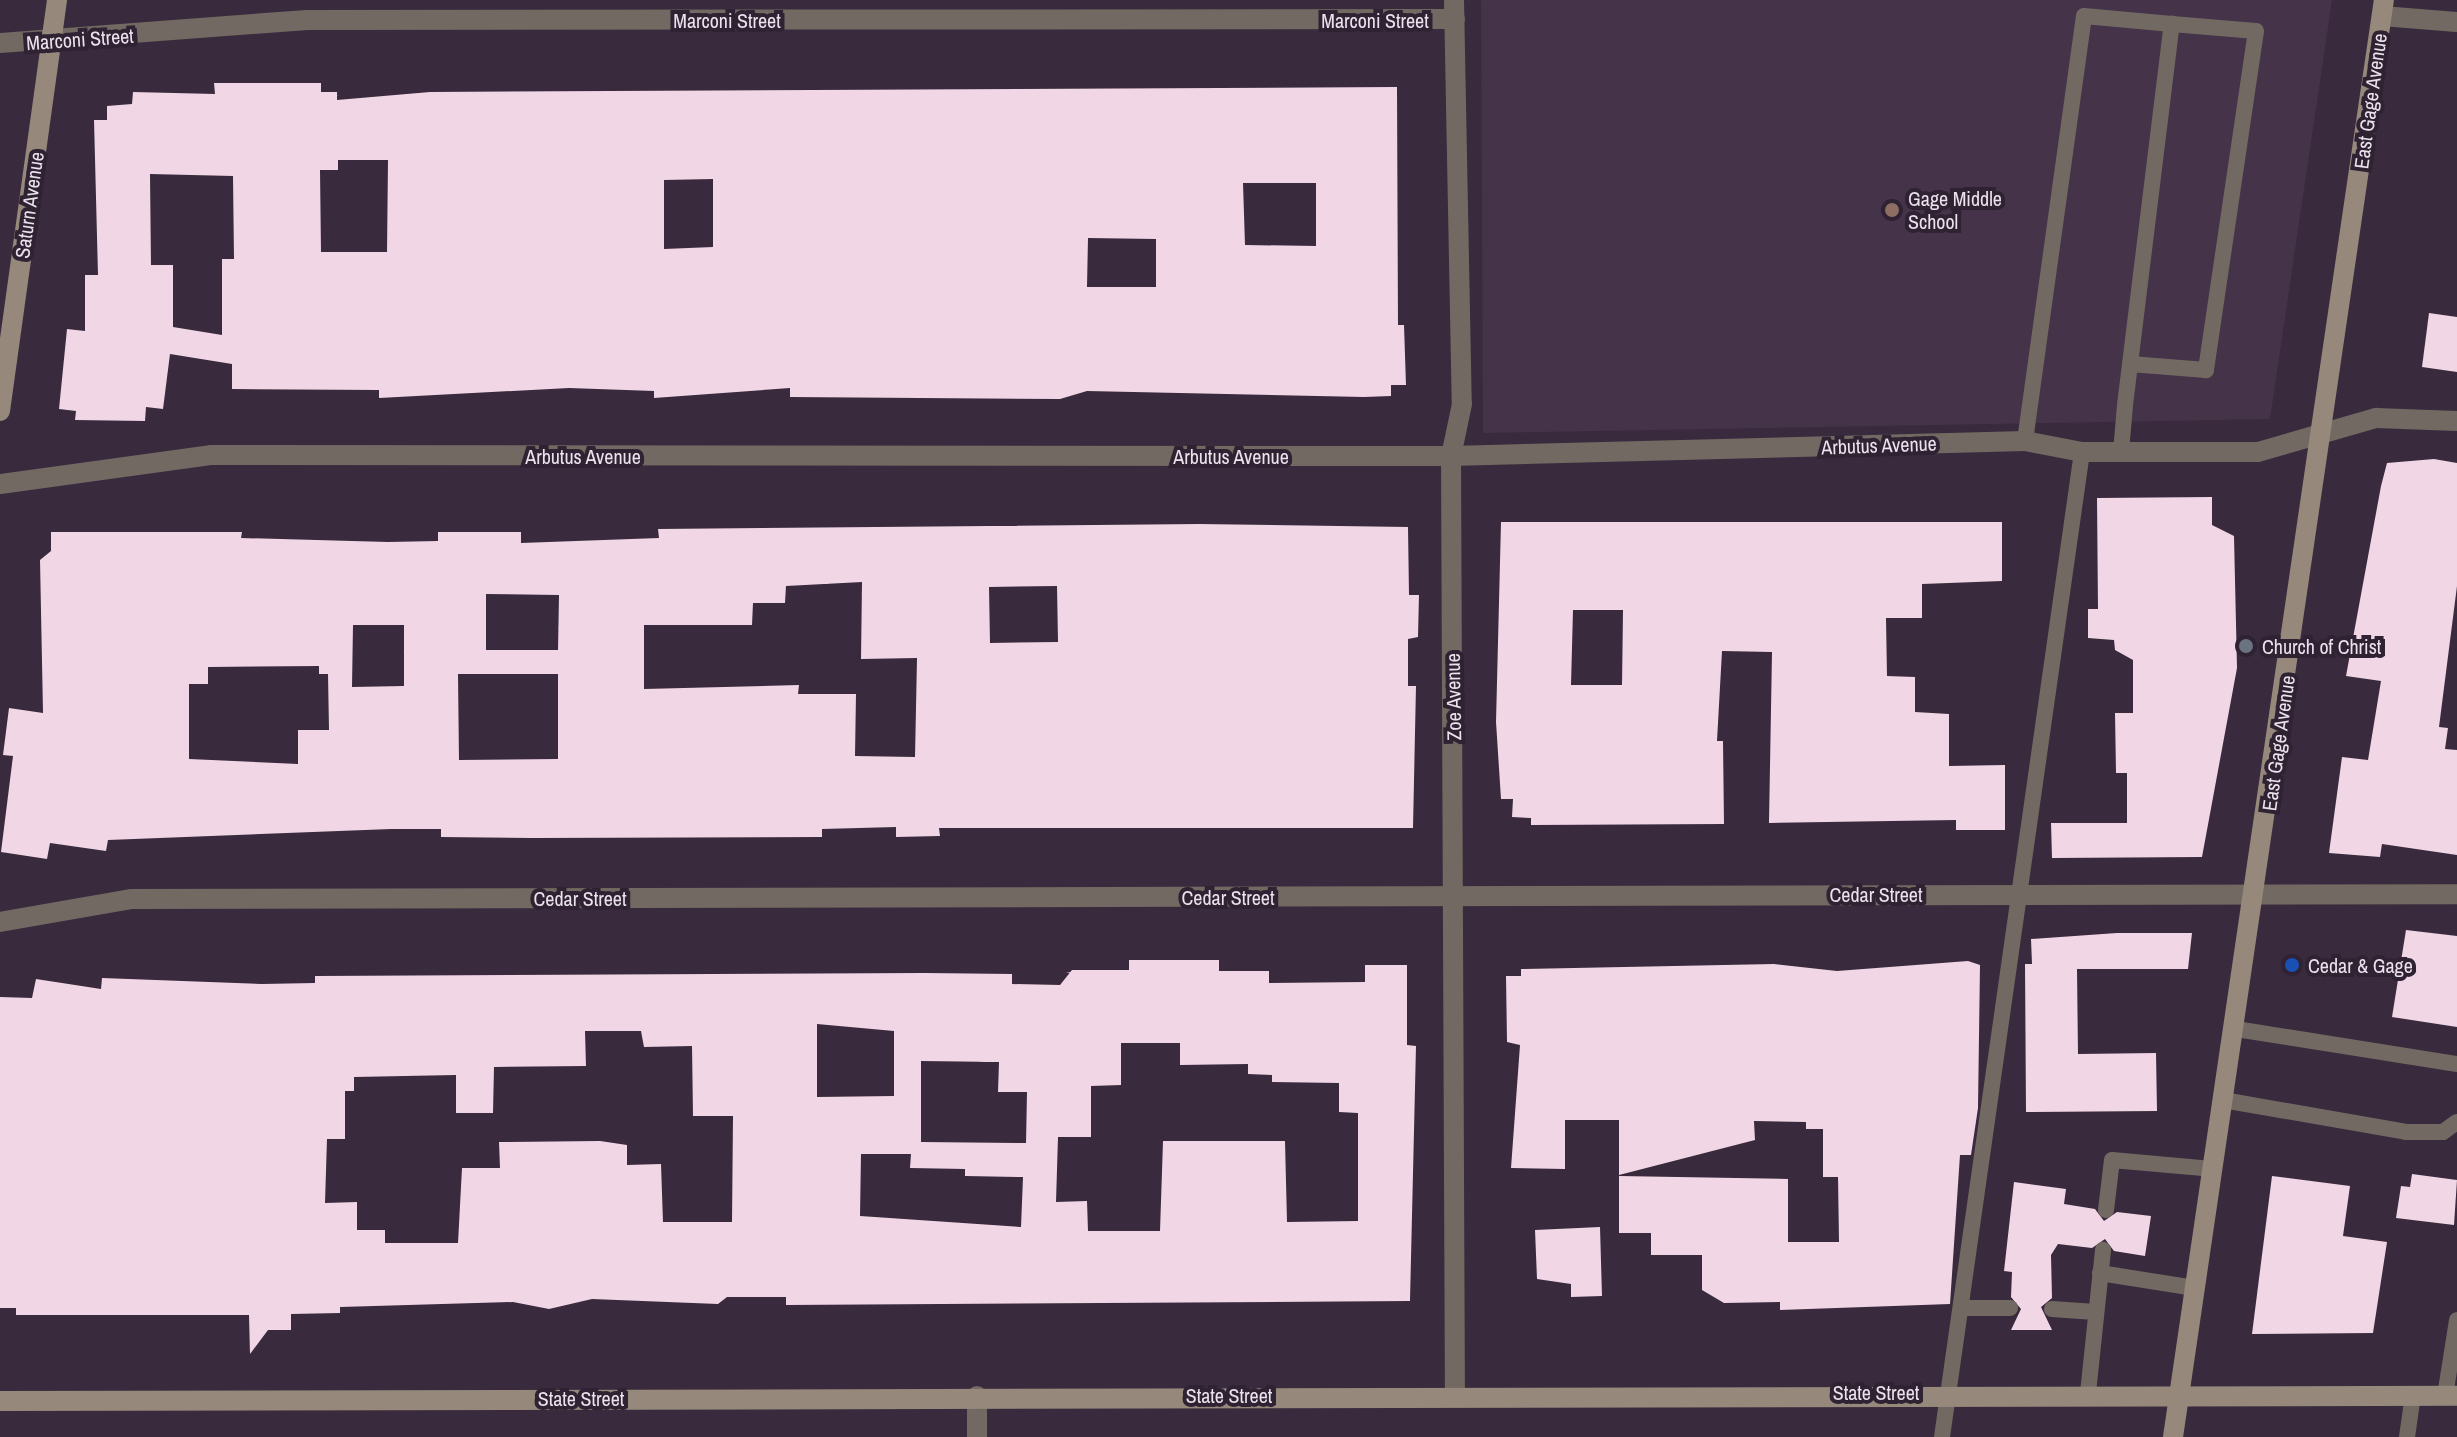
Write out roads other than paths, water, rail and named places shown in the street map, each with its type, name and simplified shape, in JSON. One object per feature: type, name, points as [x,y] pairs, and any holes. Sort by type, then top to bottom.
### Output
[{"type":"main road","name":"Saturn Avenue","points":[[0,411],[57,0]]},
{"type":"main road","name":"East Gage Avenue","points":[[2173,1437],[2325,431],[2383,8]]},
{"type":"main road","name":"State Street","points":[[0,1401],[1948,1391],[2451,1396]]},
{"type":"street","points":[[2383,8],[2457,22]]},
{"type":"street","name":"Marconi Street","points":[[0,43],[52,44],[307,20],[1455,10]]},
{"type":"street","name":"Zoe Avenue","points":[[1455,10],[1462,404],[1451,456],[1455,1394]]},
{"type":"street","name":"Arbutus Avenue","points":[[0,484],[212,455],[1451,456],[2025,441],[2082,452],[2258,452],[2387,416],[2457,421]]},
{"type":"street","name":"Cedar Street","points":[[0,922],[132,899],[2457,894]]},
{"type":"street","points":[[977,1396],[977,1437]]},
{"type":"lane","points":[[2025,441],[2084,16],[2256,31],[2206,370],[2130,364]]},
{"type":"lane","points":[[2121,452],[2172,24]]},
{"type":"lane","points":[[1942,1437],[2024,894],[2082,452]]},
{"type":"lane","points":[[2236,1029],[2457,1064]]},
{"type":"lane","points":[[2223,1100],[2406,1132],[2443,1132],[2457,1122]]},
{"type":"lane","points":[[2106,1210],[2112,1160],[2212,1169]]},
{"type":"lane","points":[[2088,1393],[2103,1250]]},
{"type":"lane","points":[[2100,1273],[2195,1288]]},
{"type":"lane","points":[[1961,1308],[2010,1308]]},
{"type":"lane","points":[[2052,1309],[2095,1312]]},
{"type":"lane","points":[[2451,1396],[2457,1320]]},
{"type":"lane","points":[[2407,1437],[2413,1395]]},
{"type":"place","name":"Gage Middle School","points":[[1892,210]]},
{"type":"place","name":"Church of Christ","points":[[2246,646]]},
{"type":"place","name":"Cedar & Gage","points":[[2292,965]]}]
